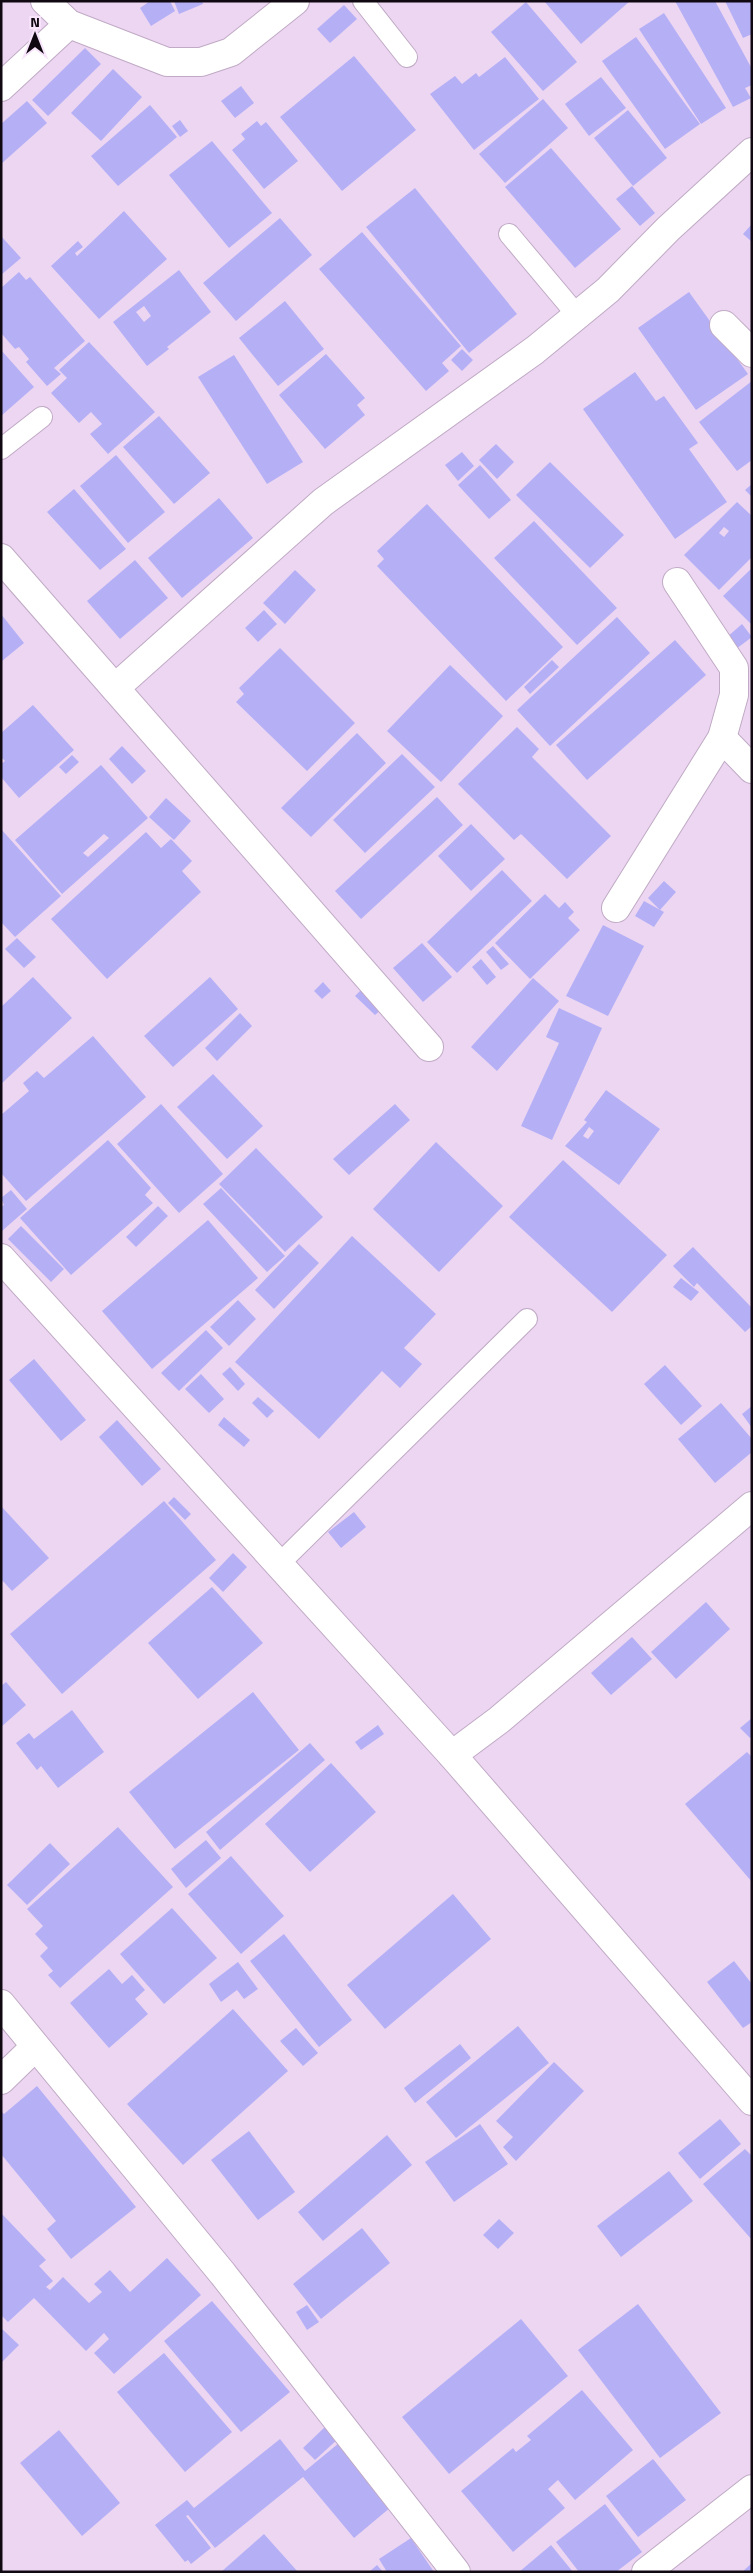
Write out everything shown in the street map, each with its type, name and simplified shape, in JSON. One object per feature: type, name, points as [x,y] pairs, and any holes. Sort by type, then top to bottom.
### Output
[{"type":"street","points":[[45,1],[69,24],[167,62],[201,62],[231,52],[295,1]]},
{"type":"street","points":[[1,87],[69,24]]},
{"type":"street","points":[[115,688],[323,502],[535,350],[608,290],[668,229],[752,152]]},
{"type":"street","points":[[724,325],[752,353]]},
{"type":"street","points":[[1,558],[429,1047]]},
{"type":"street","points":[[616,908],[722,738],[734,695],[734,668],[677,582]]},
{"type":"street","points":[[722,738],[752,769]]},
{"type":"street","points":[[1,1258],[280,1563],[452,1755],[752,2101]]},
{"type":"street","points":[[452,1755],[499,1720],[752,1506]]},
{"type":"street","points":[[1,2004],[223,2274],[456,2572]]},
{"type":"street","points":[[1,2080],[36,2047]]},
{"type":"street","points":[[646,2572],[752,2489]]},
{"type":"lane","points":[[363,1],[407,57]]},
{"type":"lane","points":[[510,234],[577,315]]},
{"type":"lane","points":[[1,449],[42,417]]},
{"type":"lane","points":[[280,1563],[527,1318]]},
{"type":"building","points":[[150,1],[170,1],[175,11],[151,26],[140,8]]},
{"type":"building","points":[[174,1],[202,1],[203,4],[179,14]]},
{"type":"building","points":[[544,1],[630,1],[581,44]]},
{"type":"building","points":[[675,1],[715,1],[752,69],[752,85],[745,88],[751,98],[733,107]]},
{"type":"building","points":[[725,1],[752,1],[752,34],[743,38]]},
{"type":"building","points":[[526,2],[577,62],[543,91],[491,32]]},
{"type":"building","points":[[344,5],[357,19],[330,43],[317,29]]},
{"type":"building","points":[[664,13],[726,108],[701,124],[639,29]]},
{"type":"building","points":[[636,37],[700,124],[665,149],[602,61]]},
{"type":"building","points":[[85,48],[101,64],[48,116],[32,100]]},
{"type":"building","points":[[354,56],[416,130],[342,191],[280,117]]},
{"type":"building","points":[[505,57],[539,99],[474,150],[430,94],[455,76],[462,84],[476,73],[479,77]]},
{"type":"building","points":[[113,69],[142,97],[101,141],[71,113]]},
{"type":"building","points":[[601,77],[626,108],[589,136],[565,104]]},
{"type":"building","points":[[241,86],[254,103],[235,118],[221,101]]},
{"type":"building","points":[[543,99],[568,128],[505,183],[479,154]]},
{"type":"building","points":[[27,101],[47,123],[1,164],[1,124]]},
{"type":"building","points":[[150,105],[177,137],[118,186],[91,156]]},
{"type":"building","points":[[628,110],[667,158],[633,186],[594,138]]},
{"type":"building","points":[[180,120],[188,131],[180,137],[172,126]]},
{"type":"building","points":[[257,121],[261,126],[266,122],[298,161],[264,189],[232,150],[245,139],[241,134]]},
{"type":"building","points":[[212,141],[272,213],[229,248],[169,175]]},
{"type":"building","points":[[551,148],[621,229],[575,268],[505,187]]},
{"type":"building","points":[[632,186],[655,213],[640,226],[616,199]]},
{"type":"building","points":[[415,188],[517,314],[469,353],[366,227]]},
{"type":"building","points":[[124,211],[167,259],[99,319],[51,266],[78,241],[83,247],[75,253],[77,256]]},
{"type":"building","points":[[280,218],[312,255],[236,321],[203,283]]},
{"type":"building","points":[[752,224],[752,242],[743,234]]},
{"type":"building","points":[[362,232],[461,346],[442,363],[449,371],[426,391],[319,269]]},
{"type":"building","points":[[1,236],[21,258],[1,275]]},
{"type":"building","points":[[179,270],[211,312],[167,347],[169,349],[147,366],[113,322]],"holes":[[[144,306],[151,316],[144,322],[136,312]]]},
{"type":"building","points":[[19,272],[26,280],[30,277],[85,341],[54,368],[61,374],[47,386],[26,362],[29,359],[19,347],[15,349],[1,333],[1,288]]},
{"type":"building","points":[[689,292],[748,374],[696,410],[638,328]]},
{"type":"building","points":[[285,301],[324,349],[278,386],[239,338]]},
{"type":"building","points":[[89,342],[155,412],[108,454],[90,434],[102,424],[91,412],[79,423],[51,393],[67,378],[59,370]]},
{"type":"building","points":[[462,349],[473,360],[462,371],[451,360]]},
{"type":"building","points":[[1,350],[34,387],[1,416]]},
{"type":"building","points":[[326,354],[365,398],[357,405],[365,415],[325,449],[279,395]]},
{"type":"building","points":[[234,355],[303,462],[267,484],[198,377]]},
{"type":"building","points":[[635,372],[656,401],[664,396],[698,443],[689,449],[727,502],[675,539],[583,409]]},
{"type":"building","points":[[752,381],[752,460],[737,471],[699,422]]},
{"type":"building","points":[[159,416],[210,473],[174,504],[123,447]]},
{"type":"building","points":[[496,444],[514,462],[497,479],[479,460]]},
{"type":"building","points":[[462,452],[474,466],[458,481],[445,465]]},
{"type":"building","points":[[116,455],[165,512],[128,543],[80,486]]},
{"type":"building","points":[[550,462],[624,535],[590,568],[516,495]]},
{"type":"building","points":[[480,465],[511,500],[489,519],[458,485]]},
{"type":"building","points":[[752,484],[752,497],[745,490]]},
{"type":"building","points":[[74,489],[126,549],[100,570],[47,512]]},
{"type":"building","points":[[219,498],[253,538],[182,598],[148,558]]},
{"type":"building","points":[[737,502],[752,516],[752,557],[719,590],[684,555]],"holes":[[[724,527],[729,531],[724,537],[719,533]]]},
{"type":"building","points":[[427,504],[563,647],[506,701],[377,566],[384,559],[377,551]]},
{"type":"building","points":[[534,521],[617,608],[577,645],[494,558]]},
{"type":"building","points":[[135,560],[168,598],[120,639],[87,601]]},
{"type":"building","points":[[752,568],[752,625],[723,596]]},
{"type":"building","points":[[295,570],[316,590],[285,624],[263,603]]},
{"type":"building","points":[[264,610],[277,624],[258,642],[245,628]]},
{"type":"building","points":[[1,614],[24,643],[2,661],[1,660]]},
{"type":"building","points":[[617,617],[650,653],[550,746],[517,710]]},
{"type":"building","points":[[742,624],[752,637],[736,649],[726,638]]},
{"type":"building","points":[[675,640],[706,675],[587,780],[556,745]]},
{"type":"building","points":[[280,648],[355,723],[307,771],[236,702],[244,694],[239,688]]},
{"type":"building","points":[[552,660],[559,667],[530,694],[524,687]]},
{"type":"building","points":[[450,665],[503,716],[441,782],[387,731]]},
{"type":"building","points":[[33,705],[74,750],[19,798],[1,777],[1,764],[5,761],[1,757],[1,733]]},
{"type":"building","points":[[517,727],[539,749],[532,757],[611,836],[567,879],[521,834],[514,840],[458,784]]},
{"type":"building","points":[[357,733],[386,763],[311,837],[281,808]]},
{"type":"building","points":[[122,746],[146,771],[132,784],[109,759]]},
{"type":"building","points":[[402,754],[435,787],[365,853],[333,820]]},
{"type":"building","points":[[72,755],[79,762],[66,774],[59,767]]},
{"type":"building","points":[[101,765],[148,818],[62,894],[15,840]],"holes":[[[104,834],[109,838],[88,857],[83,853]]]},
{"type":"building","points":[[437,797],[463,825],[361,919],[335,891]]},
{"type":"building","points":[[166,798],[191,821],[174,840],[149,817]]},
{"type":"building","points":[[471,824],[505,859],[471,891],[438,856]]},
{"type":"building","points":[[1,829],[61,896],[15,937],[1,922]]},
{"type":"building","points":[[146,832],[161,848],[171,839],[192,861],[182,871],[201,892],[107,979],[51,919]]},
{"type":"building","points":[[502,870],[532,901],[457,973],[427,942]]},
{"type":"building","points":[[664,881],[676,892],[660,910],[648,898]]},
{"type":"building","points":[[545,894],[559,908],[565,902],[574,912],[568,918],[580,930],[530,979],[495,943]]},
{"type":"building","points":[[644,901],[664,912],[654,927],[635,916]]},
{"type":"building","points":[[603,925],[644,946],[608,1016],[566,996]]},
{"type":"building","points":[[17,938],[36,957],[24,968],[5,949]]},
{"type":"building","points":[[422,943],[452,977],[423,1002],[393,968]]},
{"type":"building","points":[[493,946],[509,964],[501,970],[486,952]]},
{"type":"building","points":[[481,959],[496,977],[487,985],[472,967]]},
{"type":"building","points":[[33,977],[72,1018],[1,1084],[1,1007]]},
{"type":"building","points":[[210,977],[238,1009],[173,1067],[144,1036]]},
{"type":"building","points":[[533,978],[559,1001],[497,1071],[471,1047]]},
{"type":"building","points":[[323,982],[331,991],[322,999],[314,991]]},
{"type":"building","points":[[363,988],[382,1009],[375,1015],[355,996]]},
{"type":"building","points":[[559,1008],[602,1028],[552,1140],[521,1126],[559,1043],[546,1037]]},
{"type":"building","points":[[240,1013],[252,1026],[217,1061],[205,1048]]},
{"type":"building","points":[[93,1036],[146,1097],[26,1201],[1,1173],[1,1115],[29,1091],[23,1083],[37,1071],[44,1078]]},
{"type":"building","points":[[213,1074],[263,1126],[227,1159],[177,1107]]},
{"type":"building","points":[[606,1090],[660,1129],[619,1185],[565,1146],[587,1122],[584,1120]],"holes":[[[589,1127],[594,1131],[588,1139],[583,1136]]]},
{"type":"building","points":[[161,1104],[223,1174],[179,1213],[117,1144]]},
{"type":"building","points":[[395,1104],[410,1120],[349,1175],[333,1159]]},
{"type":"building","points":[[108,1140],[151,1188],[145,1195],[153,1203],[71,1275],[20,1218]]},
{"type":"building","points":[[436,1142],[503,1206],[439,1272],[373,1209]]},
{"type":"building","points":[[256,1148],[323,1217],[285,1252],[219,1184]]},
{"type":"building","points":[[563,1160],[667,1255],[612,1312],[509,1217]]},
{"type":"building","points":[[221,1188],[285,1256],[267,1272],[203,1204]]},
{"type":"building","points":[[11,1190],[27,1209],[2,1231],[1,1207],[4,1205],[1,1198]]},
{"type":"building","points":[[158,1206],[168,1216],[136,1247],[126,1237]]},
{"type":"building","points":[[208,1220],[258,1278],[152,1369],[102,1311]]},
{"type":"building","points":[[21,1226],[64,1269],[51,1282],[8,1239]]},
{"type":"building","points":[[352,1236],[436,1314],[404,1348],[422,1364],[400,1388],[382,1371],[319,1439],[235,1362]]},
{"type":"building","points":[[299,1244],[319,1263],[274,1309],[255,1290]]},
{"type":"building","points":[[693,1247],[752,1308],[752,1326],[745,1332],[697,1283],[694,1287],[673,1266]]},
{"type":"building","points":[[681,1278],[699,1292],[691,1301],[673,1287]]},
{"type":"building","points":[[238,1300],[256,1319],[229,1346],[210,1327]]},
{"type":"building","points":[[206,1330],[223,1348],[179,1391],[161,1373]]},
{"type":"building","points":[[34,1359],[86,1420],[61,1441],[9,1380]]},
{"type":"building","points":[[665,1365],[702,1406],[681,1425],[644,1384]]},
{"type":"building","points":[[230,1367],[245,1384],[238,1391],[222,1374]]},
{"type":"building","points":[[201,1374],[224,1399],[209,1413],[185,1389]]},
{"type":"building","points":[[258,1397],[274,1411],[267,1418],[252,1403]]},
{"type":"building","points":[[721,1403],[752,1439],[752,1452],[715,1483],[678,1439]]},
{"type":"building","points":[[752,1406],[752,1428],[742,1414]]},
{"type":"building","points":[[224,1417],[250,1440],[244,1447],[218,1425]]},
{"type":"building","points":[[117,1420],[161,1469],[142,1486],[99,1437]]},
{"type":"building","points":[[174,1497],[191,1514],[185,1520],[168,1503]]},
{"type":"building","points":[[164,1501],[216,1560],[62,1694],[10,1634]]},
{"type":"building","points":[[1,1506],[49,1558],[12,1591],[1,1579]]},
{"type":"building","points":[[354,1512],[366,1527],[341,1548],[328,1532]]},
{"type":"building","points":[[233,1553],[247,1567],[223,1592],[209,1578]]},
{"type":"building","points":[[212,1587],[263,1643],[198,1699],[148,1643]]},
{"type":"building","points":[[706,1602],[730,1629],[676,1679],[651,1652]]},
{"type":"building","points":[[632,1637],[652,1659],[611,1695],[591,1673]]},
{"type":"building","points":[[6,1682],[26,1705],[1,1727],[1,1686]]},
{"type":"building","points":[[253,1692],[299,1750],[175,1849],[129,1792]]},
{"type":"building","points":[[72,1710],[104,1752],[58,1788],[41,1766],[37,1770],[16,1743],[29,1733],[34,1739]]},
{"type":"building","points":[[752,1718],[752,1736],[750,1738],[740,1728]]},
{"type":"building","points":[[378,1725],[384,1734],[361,1750],[355,1742]]},
{"type":"building","points":[[310,1743],[325,1760],[220,1850],[206,1832]]},
{"type":"building","points":[[747,1752],[752,1757],[752,1882],[685,1804]]},
{"type":"building","points":[[331,1763],[376,1812],[310,1872],[265,1824]]},
{"type":"building","points":[[118,1827],[173,1887],[60,1988],[48,1975],[53,1971],[40,1956],[48,1948],[35,1934],[43,1926],[27,1909]]},
{"type":"building","points":[[206,1840],[221,1858],[186,1888],[171,1869]]},
{"type":"building","points":[[50,1843],[70,1864],[27,1905],[7,1885]]},
{"type":"building","points":[[231,1856],[284,1916],[241,1954],[188,1894]]},
{"type":"building","points":[[453,1894],[491,1939],[385,2029],[347,1985]]},
{"type":"building","points":[[172,1908],[217,1958],[164,2004],[120,1954]]},
{"type":"building","points":[[284,1934],[352,2020],[319,2047],[250,1961]]},
{"type":"building","points":[[734,1961],[752,1984],[752,2022],[743,2028],[707,1982]]},
{"type":"building","points":[[238,1962],[258,1989],[244,1999],[237,1990],[221,2002],[209,1984]]},
{"type":"building","points":[[109,1969],[122,1984],[132,1975],[145,1990],[135,1999],[148,2014],[109,2048],[70,2003]]},
{"type":"building","points":[[233,2009],[288,2071],[183,2165],[127,2104]]},
{"type":"building","points":[[518,2026],[549,2063],[456,2138],[426,2102]]},
{"type":"building","points":[[296,2028],[318,2053],[303,2066],[280,2041]]},
{"type":"building","points":[[460,2044],[471,2058],[415,2103],[404,2088]]},
{"type":"building","points":[[554,2062],[584,2091],[516,2161],[503,2147],[513,2137],[496,2121]]},
{"type":"building","points":[[37,2086],[136,2207],[71,2259],[47,2229],[56,2221],[1,2154],[1,2111],[4,2114]]},
{"type":"building","points":[[720,2119],[741,2144],[700,2179],[678,2153]]},
{"type":"building","points":[[480,2124],[508,2164],[454,2202],[425,2162]]},
{"type":"building","points":[[249,2131],[295,2192],[258,2220],[211,2160]]},
{"type":"building","points":[[387,2135],[412,2165],[323,2241],[298,2212]]},
{"type":"building","points":[[745,2149],[752,2156],[752,2240],[703,2184]]},
{"type":"building","points":[[669,2171],[693,2201],[621,2257],[597,2226]]},
{"type":"building","points":[[1,2213],[46,2260],[39,2266],[53,2281],[46,2287],[50,2290],[63,2277],[89,2303],[102,2292],[94,2284],[110,2270],[130,2292],[167,2258],[201,2295],[114,2374],[94,2353],[109,2339],[104,2333],[86,2351],[34,2298],[8,2322],[1,2315]]},
{"type":"building","points":[[499,2219],[514,2233],[498,2249],[483,2235]]},
{"type":"building","points":[[362,2228],[390,2263],[321,2319],[293,2284]]},
{"type":"building","points":[[212,2301],[290,2392],[241,2432],[164,2341]]},
{"type":"building","points":[[638,2304],[721,2413],[660,2458],[578,2350]]},
{"type":"building","points":[[307,2305],[319,2322],[307,2330],[296,2312]]},
{"type":"building","points":[[521,2319],[568,2376],[449,2474],[402,2417]]},
{"type":"building","points":[[1,2328],[19,2345],[1,2363]]},
{"type":"building","points":[[164,2353],[232,2432],[185,2472],[117,2392]]},
{"type":"building","points":[[582,2390],[633,2450],[575,2500],[558,2480],[548,2489],[565,2508],[513,2552],[461,2491],[513,2448],[516,2452],[531,2440],[527,2436]]},
{"type":"building","points":[[327,2425],[339,2438],[315,2460],[303,2448]]},
{"type":"building","points":[[59,2430],[120,2503],[82,2536],[20,2463]]},
{"type":"building","points":[[280,2439],[305,2471],[339,2443],[391,2507],[354,2538],[303,2477],[215,2548],[188,2515],[186,2516],[211,2548],[191,2564],[188,2560],[185,2562],[155,2525],[187,2500],[194,2508]]},
{"type":"building","points":[[653,2459],[686,2500],[638,2537],[606,2496]]},
{"type":"building","points":[[605,2504],[642,2552],[616,2572],[579,2572],[556,2542]]},
{"type":"building","points":[[264,2534],[298,2572],[221,2572]]},
{"type":"building","points":[[411,2538],[434,2572],[387,2572],[379,2559]]},
{"type":"building","points":[[551,2545],[573,2572],[519,2572]]},
{"type":"building","points":[[752,2563],[752,2572],[742,2572]]},
{"type":"building","points":[[377,2565],[383,2572],[369,2572]]}]
